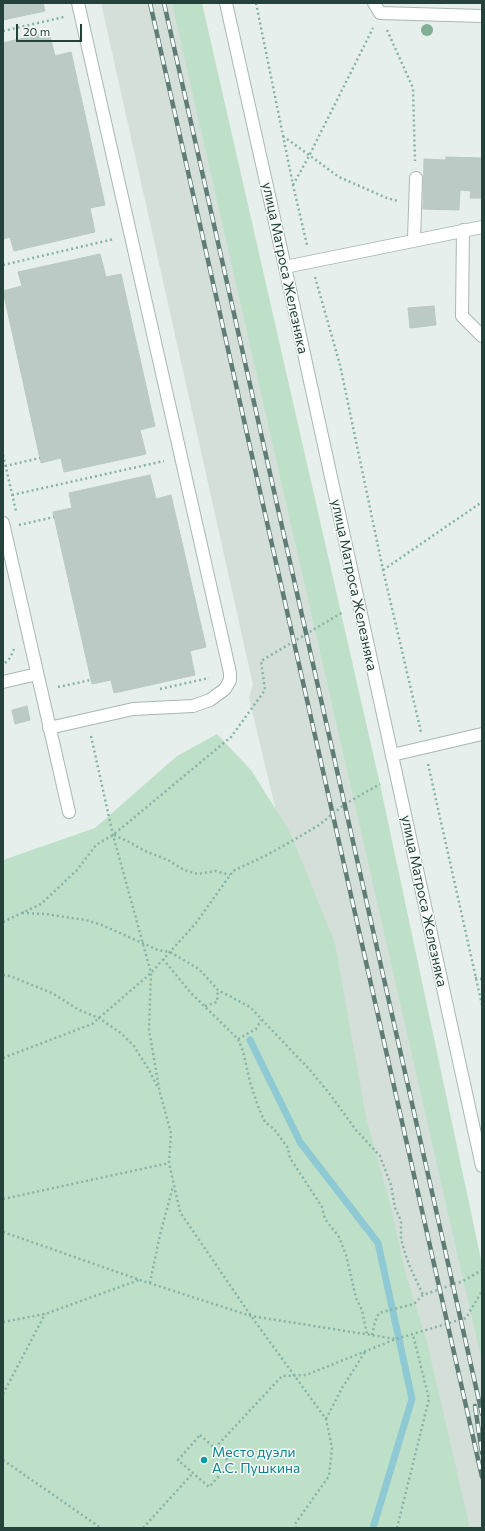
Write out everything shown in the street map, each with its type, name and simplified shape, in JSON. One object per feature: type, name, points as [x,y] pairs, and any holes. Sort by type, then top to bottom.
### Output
[{"type":"street","points":[[49,728],[133,709],[193,706],[210,700],[224,689],[230,680],[230,673],[78,3]]},
{"type":"street","name":"улица Матроса Железняка","points":[[226,3],[482,1166]]},
{"type":"street","points":[[377,8],[482,16]]},
{"type":"street","points":[[414,240],[416,178]]},
{"type":"street","points":[[285,267],[482,227]]},
{"type":"street","points":[[463,230],[462,316],[482,336]]},
{"type":"street","points":[[3,523],[68,812]]},
{"type":"street","points":[[3,682],[37,674]]},
{"type":"street","points":[[392,755],[482,734]]},
{"type":"path","points":[[256,3],[293,185],[311,261],[340,366],[383,570],[425,747],[482,1005]]},
{"type":"path","points":[[293,185],[309,156],[377,8]]},
{"type":"path","points":[[377,8],[413,88],[416,178]]},
{"type":"path","points":[[3,31],[66,17]]},
{"type":"path","points":[[283,136],[339,177],[387,198],[415,206]]},
{"type":"path","points":[[3,265],[117,239]]},
{"type":"path","points":[[3,455],[17,515]]},
{"type":"path","points":[[5,466],[40,458]]},
{"type":"path","points":[[12,495],[167,460]]},
{"type":"path","points":[[383,570],[482,502]]},
{"type":"path","points":[[21,532],[19,523],[54,517]]},
{"type":"path","points":[[3,922],[41,904],[77,870],[96,845],[113,835],[230,737],[265,690],[261,661],[358,603]]},
{"type":"path","points":[[155,690],[230,673]]},
{"type":"path","points":[[57,692],[56,688],[90,680]]},
{"type":"path","points":[[88,720],[113,835],[150,973],[149,1030],[160,1093],[171,1133],[169,1163],[180,1212],[251,1316],[326,1419],[332,1448],[329,1476],[296,1526],[292,1528]]},
{"type":"path","points":[[3,1058],[92,1024],[150,973],[170,952],[196,923],[233,871],[265,856],[319,825],[345,804],[380,784]]},
{"type":"path","points":[[113,835],[145,851],[168,860],[184,870],[198,874],[215,871],[230,875]]},
{"type":"path","points":[[22,913],[45,914],[86,920],[158,950],[170,952],[200,969],[218,990],[250,1007],[329,1093],[351,1124],[380,1156],[391,1185],[395,1208],[401,1221],[401,1239],[404,1253],[423,1295]]},
{"type":"path","points":[[163,959],[190,992],[238,1039],[243,1051],[250,1082],[265,1122],[274,1129],[288,1148],[290,1158],[322,1207],[325,1219],[339,1237],[346,1255],[356,1298],[362,1310],[367,1334]]},
{"type":"path","points":[[3,975],[10,976],[52,993],[79,1010],[99,1018],[122,1034],[134,1046],[149,1070],[160,1093]]},
{"type":"path","points":[[475,978],[482,979]]},
{"type":"path","points":[[204,1006],[217,1002],[218,990]]},
{"type":"path","points":[[238,1039],[256,1028],[261,1020]]},
{"type":"path","points":[[3,1199],[169,1163]]},
{"type":"path","points":[[150,1283],[159,1239],[173,1186]]},
{"type":"path","points":[[3,1232],[140,1280],[251,1316],[396,1339]]},
{"type":"path","points":[[372,1335],[378,1313],[396,1310],[414,1304],[423,1295],[463,1281],[482,1270]]},
{"type":"path","points":[[3,1322],[45,1314],[140,1280]]},
{"type":"path","points":[[215,1448],[282,1376],[306,1375],[396,1339],[466,1318],[482,1291]]},
{"type":"path","points":[[3,1394],[45,1314]]},
{"type":"path","points":[[397,1528],[429,1399],[413,1335]]},
{"type":"path","points":[[326,1419],[342,1388],[366,1351]]},
{"type":"path","points":[[200,1435],[215,1448],[231,1463],[209,1487],[178,1460],[200,1435]]},
{"type":"path","points":[[3,1460],[101,1528]]},
{"type":"path","points":[[143,1528],[193,1472]]},
{"type":"shaded area","points":[[101,3],[198,3],[482,1277],[482,1528],[447,1528],[249,698],[253,685]]},
{"type":"green space","points":[[172,3],[202,3],[380,784],[482,1264],[482,1362]]},
{"type":"green space","points":[[217,734],[251,770],[290,832],[335,943],[366,1117],[391,1207],[405,1271],[427,1342],[470,1528],[3,1528],[3,860],[95,828],[177,756]]},
{"type":"building","points":[[3,3],[43,3],[45,11],[3,20]]},
{"type":"building","points":[[49,32],[55,56],[71,52],[105,205],[90,208],[95,232],[14,251],[10,237],[3,239],[3,43]]},
{"type":"building","points":[[446,157],[482,158],[482,198],[470,198],[471,191],[460,190],[459,210],[423,209],[424,159],[446,160]]},
{"type":"building","points":[[100,254],[106,277],[121,274],[155,426],[140,430],[146,454],[64,472],[61,458],[41,463],[3,291],[22,286],[18,272]]},
{"type":"building","points":[[434,306],[436,325],[410,328],[408,308]]},
{"type":"building","points":[[150,475],[156,499],[171,495],[206,647],[190,651],[195,675],[114,693],[111,680],[92,684],[53,512],[72,508],[69,493]]},
{"type":"building","points":[[27,706],[30,720],[15,724],[12,710]]},
{"type":"waterway","points":[[250,1040],[300,1142],[378,1243],[412,1399],[373,1528]]},
{"type":"railway","points":[[150,3],[482,1477]]},
{"type":"railway","points":[[164,3],[482,1414]]},
{"type":"railway","points":[[475,1406],[482,1453]]},
{"type":"place","name":"Место дуэли А.С. Пушкина","points":[[204,1460]]}]
